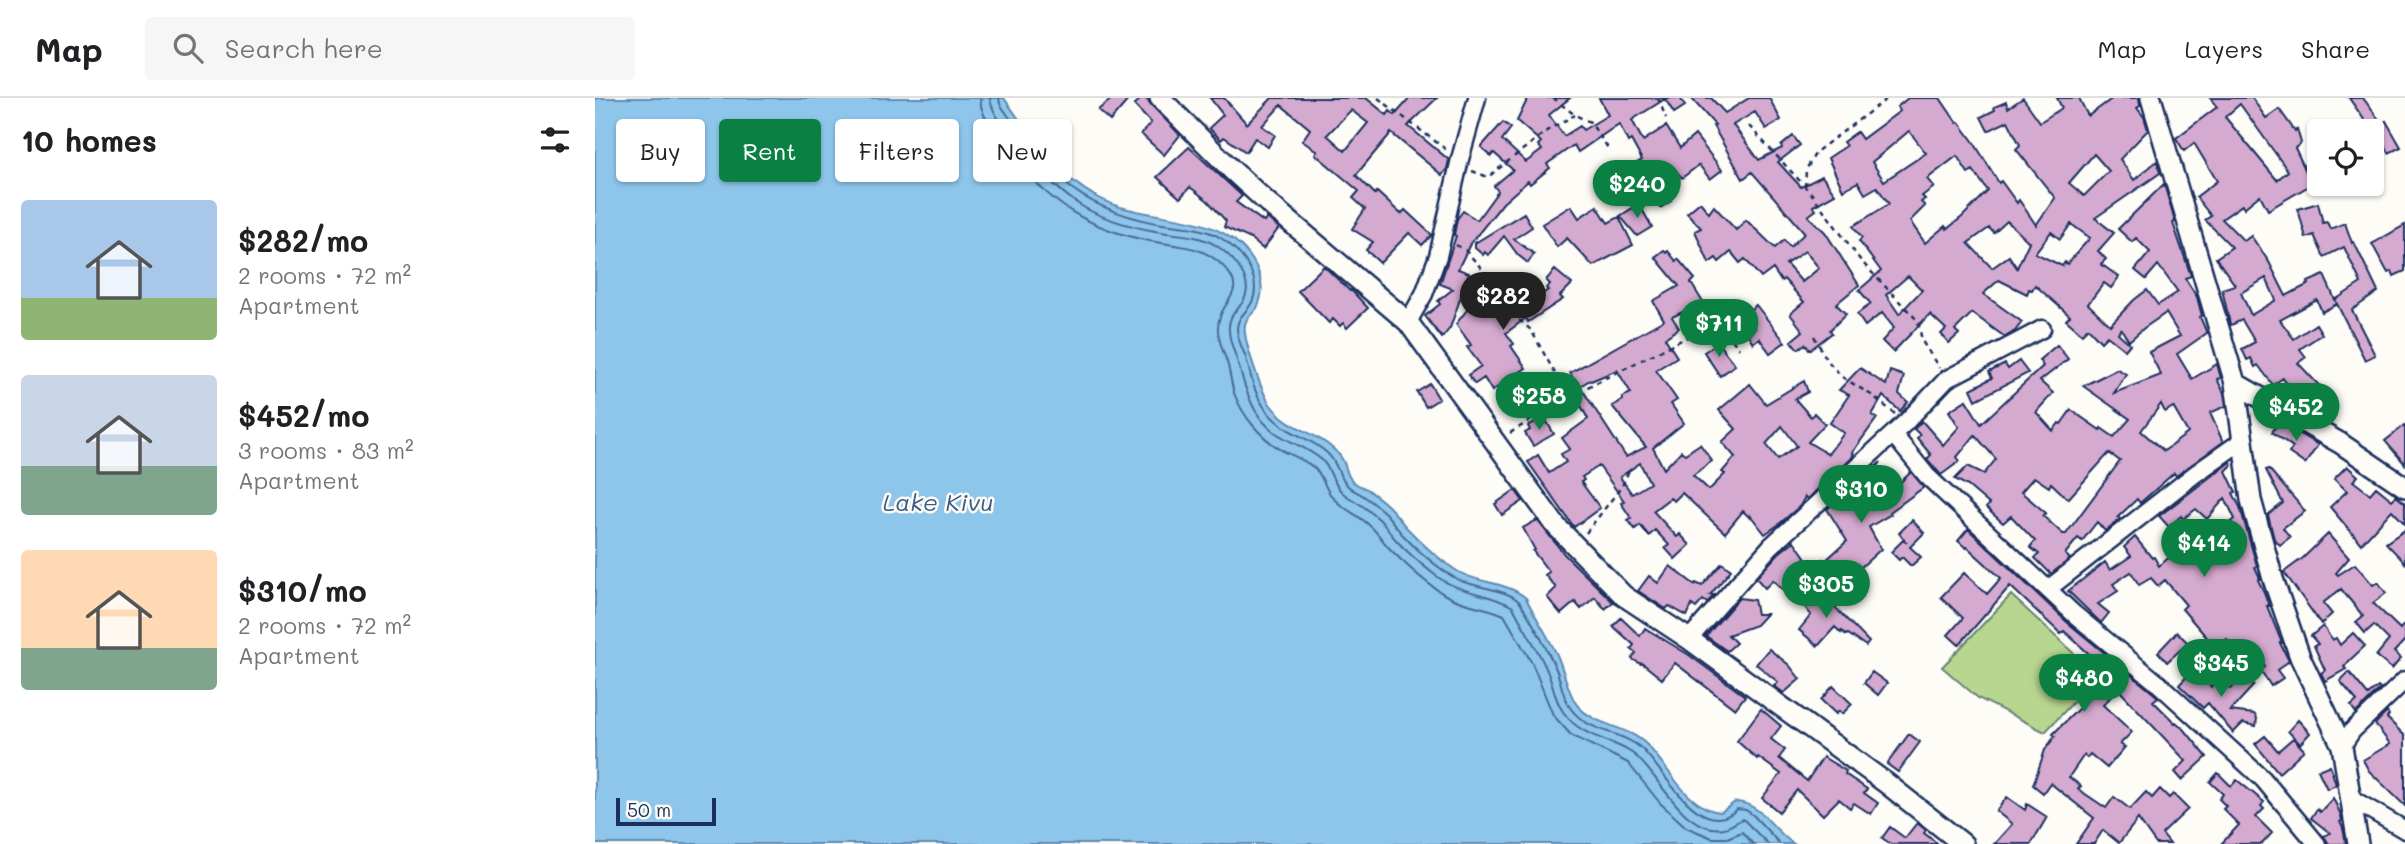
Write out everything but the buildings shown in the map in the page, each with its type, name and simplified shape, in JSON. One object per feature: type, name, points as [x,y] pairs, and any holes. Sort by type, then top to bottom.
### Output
[{"type":"street","points":[[1160,98],[1311,242],[1408,322],[1556,526],[1624,596],[1689,639],[1886,783],[1963,844]]},
{"type":"street","points":[[1408,322],[1424,294],[1437,256],[1477,98]]},
{"type":"street","points":[[2151,98],[2235,383],[2251,500],[2273,579],[2300,657],[2342,746],[2358,844]]},
{"type":"street","points":[[1689,639],[1771,546],[1899,428],[1947,379],[2042,329]]},
{"type":"street","points":[[2235,383],[2340,443],[2405,487]]},
{"type":"street","points":[[1899,428],[1927,476],[2074,614],[2160,685],[2263,779],[2317,844]]},
{"type":"street","points":[[2048,589],[2195,474],[2243,440]]},
{"type":"street","points":[[2342,746],[2352,731],[2405,680]]},
{"type":"street","points":[[2352,799],[2405,831]]},
{"type":"path","points":[[1378,98],[1460,163],[1488,177],[1548,130],[1575,115]]},
{"type":"path","points":[[1553,98],[1575,115],[1590,122],[1608,148]]},
{"type":"path","points":[[1658,98],[1666,118]]},
{"type":"path","points":[[1805,187],[1806,170],[1816,152],[1888,98]]},
{"type":"path","points":[[1749,127],[1805,187],[1861,261],[1918,321],[1922,341],[1947,379]]},
{"type":"path","points":[[1441,235],[1465,250],[1512,302],[1517,318],[1531,330],[1568,397]]},
{"type":"path","points":[[1495,442],[1568,397],[1719,321],[1739,349]]},
{"type":"path","points":[[1814,336],[1827,360],[1842,377],[1873,396],[1899,428]]},
{"type":"path","points":[[1576,547],[1622,486],[1630,468]]},
{"type":"green space","points":[[2011,595],[2098,676],[2045,732],[1978,698],[1942,667]]},
{"type":"water","name":"Lake Kivu","points":[[595,98],[1004,98],[1019,119],[973,119],[973,182],[1072,182],[1072,180],[1098,198],[1117,206],[1198,223],[1228,236],[1241,246],[1256,267],[1262,291],[1257,308],[1245,325],[1249,352],[1267,398],[1277,412],[1291,424],[1333,449],[1342,459],[1353,482],[1383,501],[1414,536],[1444,562],[1465,575],[1510,588],[1526,598],[1550,640],[1577,705],[1584,712],[1639,738],[1679,786],[1698,803],[1721,812],[1735,802],[1744,803],[1760,812],[1794,844],[595,844]]}]
